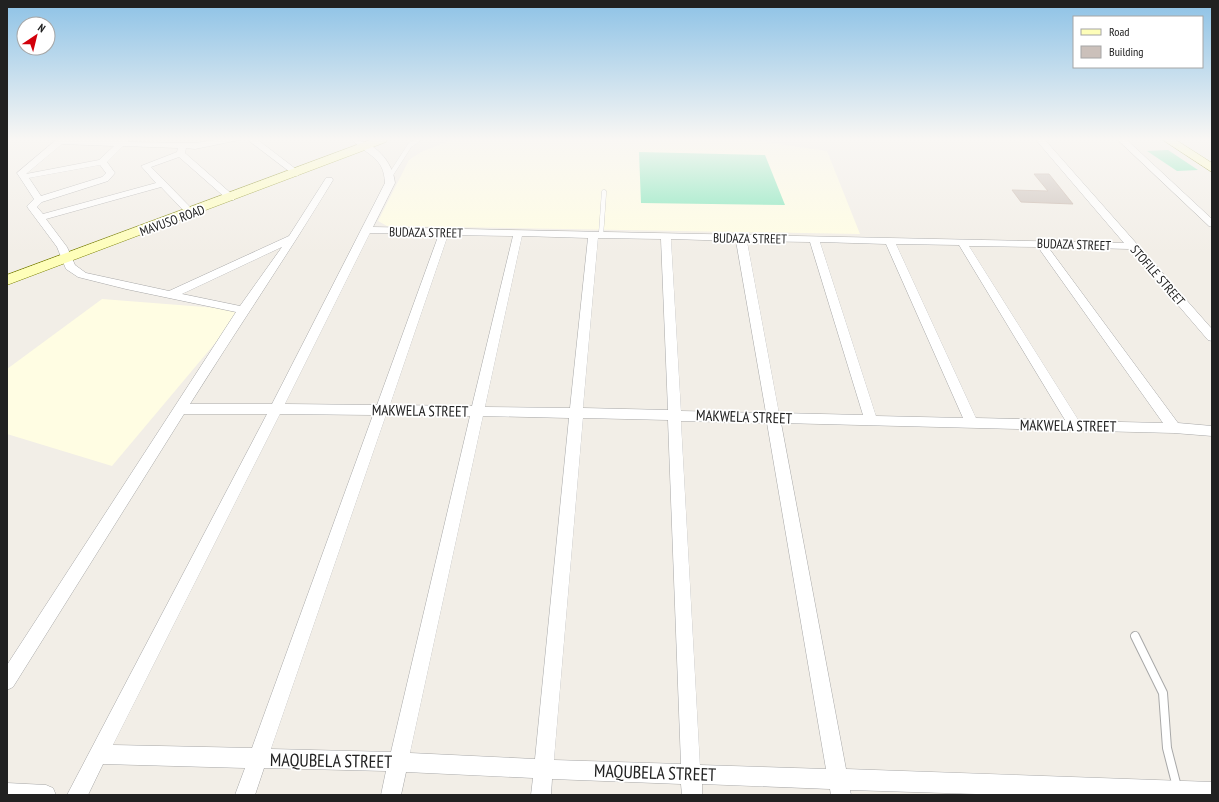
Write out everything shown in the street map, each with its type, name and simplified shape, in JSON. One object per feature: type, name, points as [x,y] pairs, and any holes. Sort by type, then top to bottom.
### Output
[{"type":"street","points":[[22,177],[39,200]]},
{"type":"street","points":[[107,177],[39,200],[32,206],[62,248],[66,259],[73,270],[89,278],[173,294],[243,310]]},
{"type":"street","points":[[156,177],[191,213]]},
{"type":"street","points":[[212,177],[231,198]]},
{"type":"street","name":"MAVUSO ROAD","points":[[7,280],[285,177]]},
{"type":"street","points":[[76,795],[276,409],[367,230],[390,183],[390,177]]},
{"type":"street","name":"STOFILE STREET","points":[[1073,177],[1212,337]]},
{"type":"street","points":[[1162,177],[1212,224]]},
{"type":"street","points":[[7,681],[243,310],[293,238],[329,180]]},
{"type":"street","points":[[40,218],[162,184]]},
{"type":"street","name":"BUDAZA STREET","points":[[367,230],[444,233],[889,240],[1133,246]]},
{"type":"street","points":[[245,795],[444,233]]},
{"type":"street","points":[[391,795],[479,412],[518,234]]},
{"type":"street","points":[[541,795],[577,413],[597,235]]},
{"type":"street","points":[[666,236],[692,795]]},
{"type":"street","points":[[173,294],[293,238]]},
{"type":"street","points":[[741,238],[839,787]]},
{"type":"street","points":[[814,239],[871,420]]},
{"type":"street","points":[[889,240],[972,424]]},
{"type":"street","points":[[962,242],[1075,426]]},
{"type":"street","points":[[1040,243],[1174,428]]},
{"type":"street","name":"MAKWELA STREET","points":[[180,409],[381,409],[675,415],[972,424],[1174,428],[1209,435]]},
{"type":"street","name":"MAQUBELA STREET","points":[[98,754],[398,762],[691,774],[839,787],[1212,792]]},
{"type":"street","points":[[7,793],[46,795]]},
{"type":"lane","points":[[597,235],[604,192]]},
{"type":"lane","points":[[1135,636],[1164,693],[1167,748],[1178,791]]},
{"type":"shaded area","points":[[400,177],[838,177],[860,234],[387,226],[378,221]]},
{"type":"shaded area","points":[[102,299],[243,310],[112,466],[7,434],[7,369]]},
{"type":"green space","points":[[640,177],[774,177],[785,205],[641,203]]},
{"type":"building","points":[[1037,177],[1052,177],[1073,204],[1021,202],[1012,190],[1048,191]]}]
